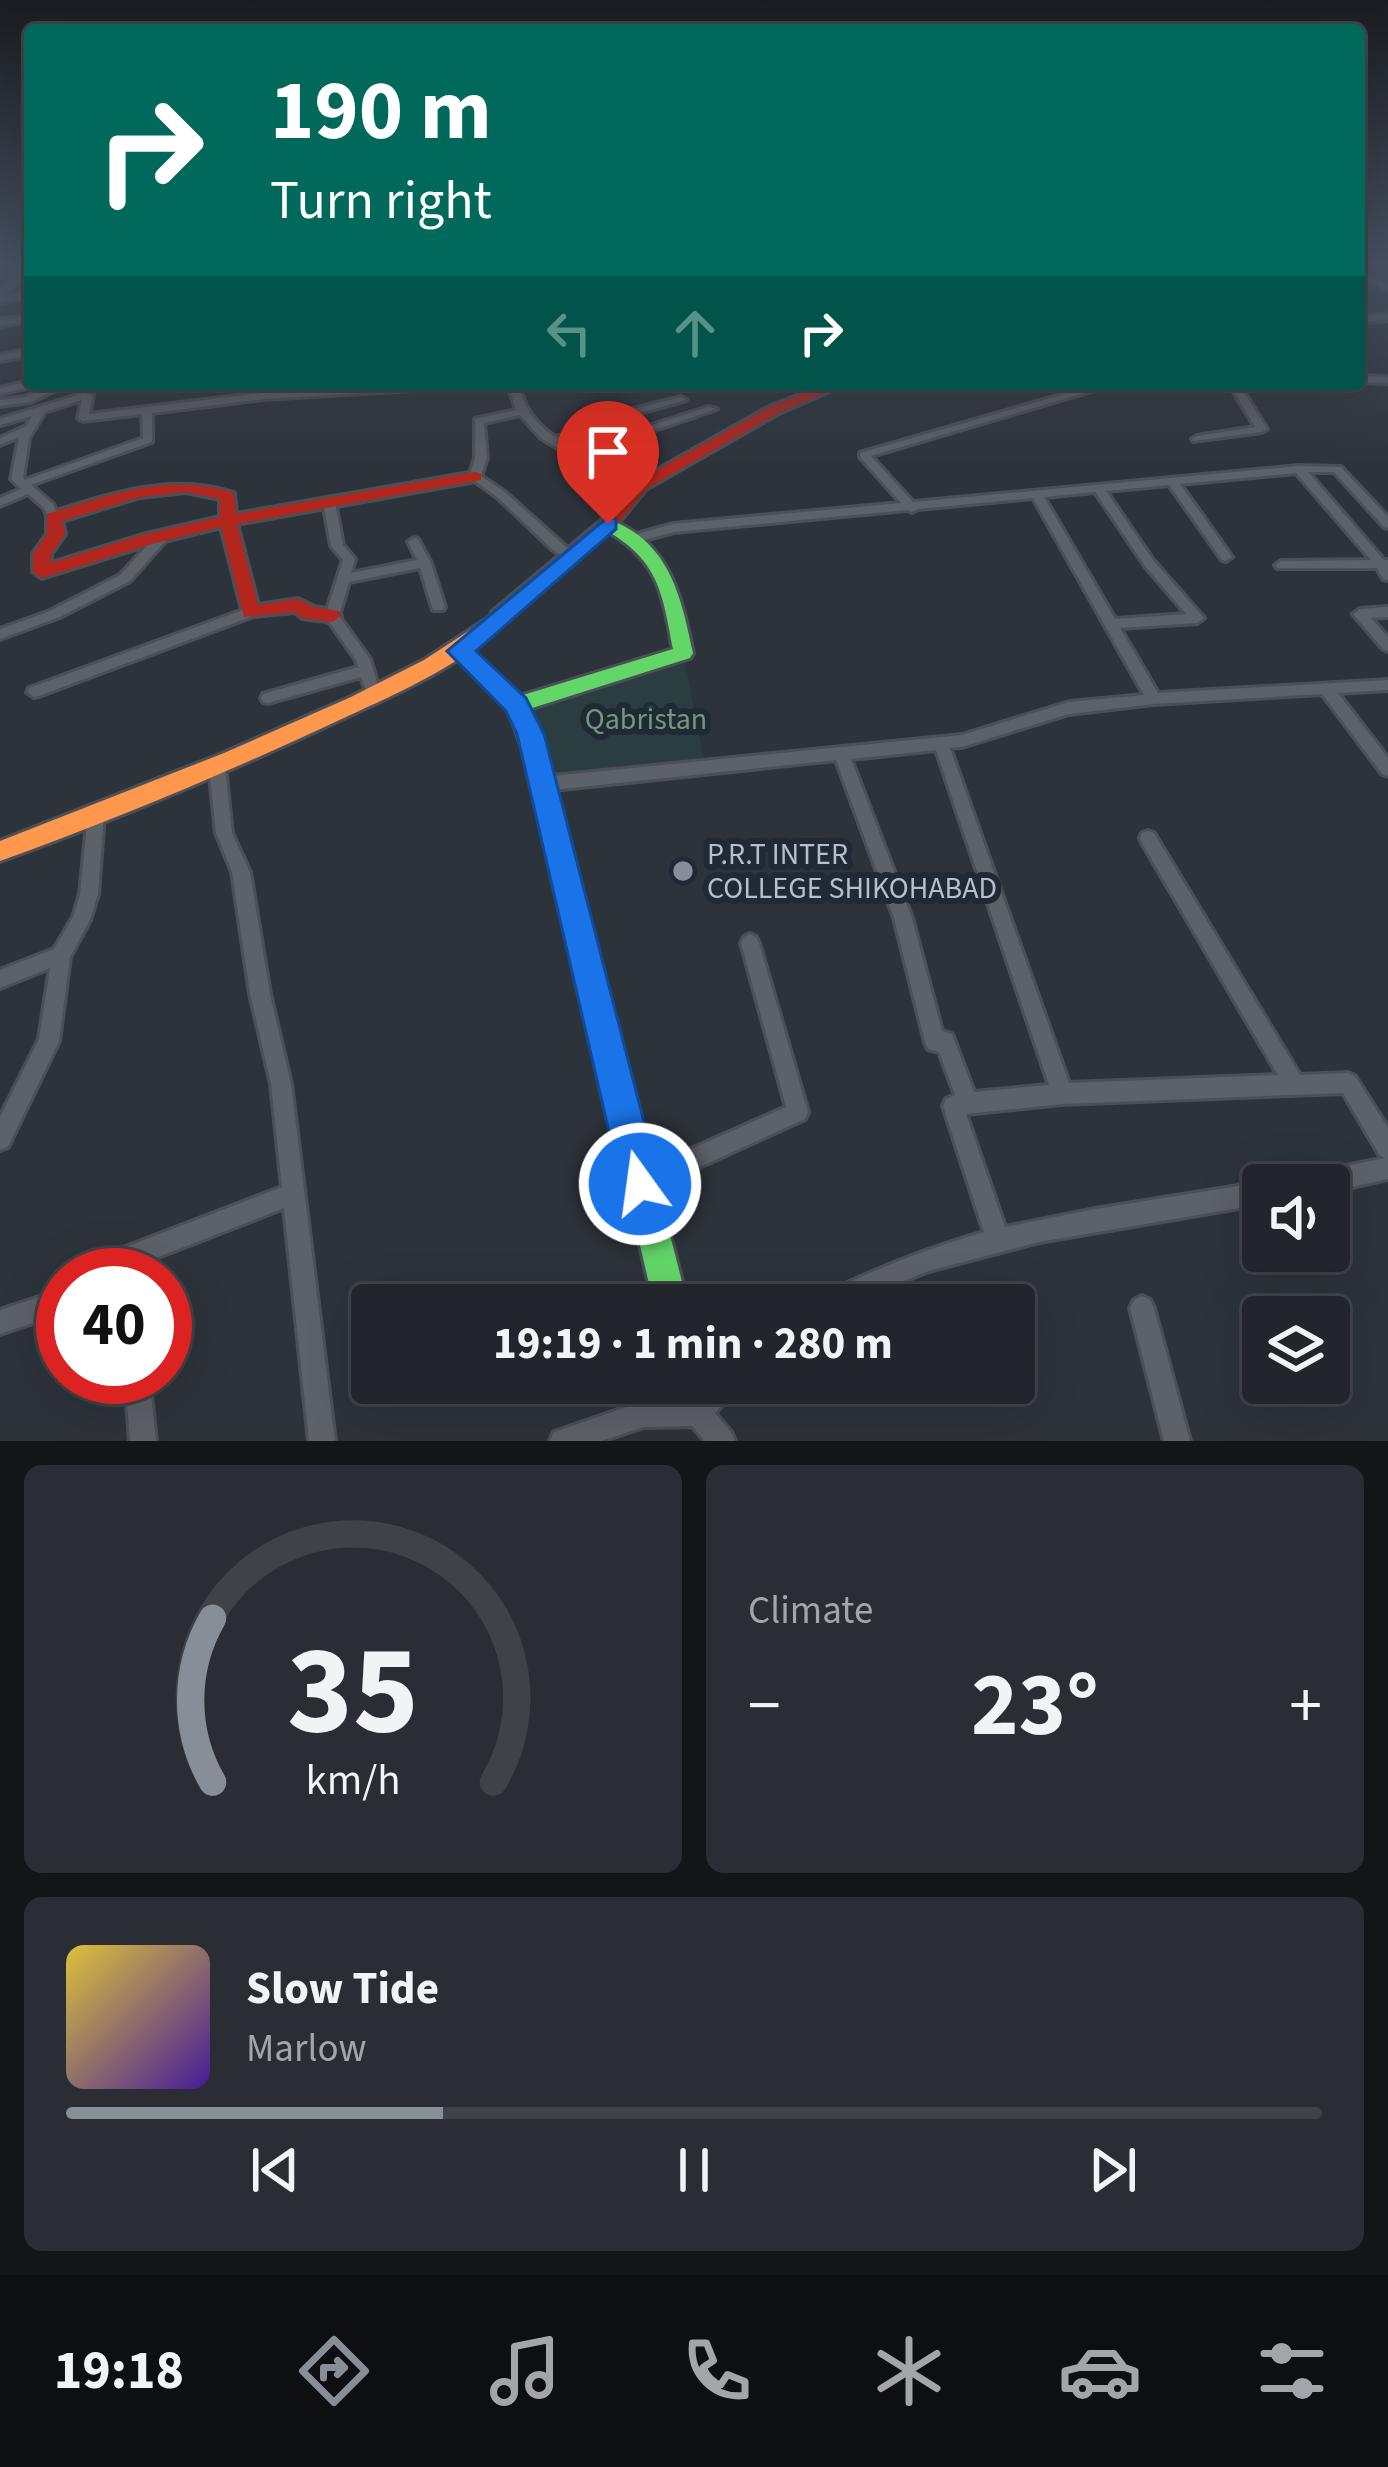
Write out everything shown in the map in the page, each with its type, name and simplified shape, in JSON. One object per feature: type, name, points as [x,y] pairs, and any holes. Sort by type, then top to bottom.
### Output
[{"type":"street","points":[[0,403],[27,400],[50,390]]},
{"type":"street","points":[[0,422],[88,395],[82,418],[262,396],[363,390]]},
{"type":"street","points":[[514,390],[525,421],[640,486]]},
{"type":"street","points":[[0,851],[217,767],[460,651],[608,524],[640,486],[774,410],[822,390]]},
{"type":"street","points":[[912,508],[864,455],[1089,390]]},
{"type":"street","points":[[1197,439],[1262,429],[1238,390]]},
{"type":"street","points":[[554,441],[597,430],[625,414],[681,400]]},
{"type":"street","points":[[41,410],[23,438],[17,479],[49,507],[52,518],[56,533],[42,554],[42,572],[96,552],[224,521],[475,477],[497,490],[525,514],[541,536],[570,557]]},
{"type":"street","points":[[579,452],[712,410]]},
{"type":"street","points":[[0,502],[28,486],[148,440],[147,412]]},
{"type":"street","points":[[475,477],[481,458],[479,421],[520,412]]},
{"type":"street","points":[[0,442],[35,425]]},
{"type":"street","points":[[641,537],[673,528],[1337,469],[1388,524]]},
{"type":"street","points":[[1299,470],[1386,568]]},
{"type":"street","points":[[1174,483],[1226,557]]},
{"type":"street","points":[[52,518],[186,488],[221,490],[228,496],[224,521],[245,576],[250,612]]},
{"type":"street","points":[[1100,490],[1149,563],[1197,618],[1111,624]]},
{"type":"street","points":[[1038,497],[1154,699]]},
{"type":"street","points":[[329,502],[337,546],[349,559],[332,616]]},
{"type":"street","points":[[517,705],[683,653],[660,560],[641,537],[608,524]]},
{"type":"street","points":[[0,634],[55,614],[125,578],[163,536]]},
{"type":"street","points":[[414,542],[438,607]]},
{"type":"street","points":[[344,579],[425,563]]},
{"type":"street","points":[[1281,565],[1386,568]]},
{"type":"street","points":[[34,692],[250,612],[298,604],[309,613],[332,616],[364,659],[374,696]]},
{"type":"street","points":[[1388,612],[1360,614],[1388,646]]},
{"type":"street","points":[[460,651],[517,705],[530,734],[666,1284]]},
{"type":"street","points":[[268,698],[366,670]]},
{"type":"street","points":[[543,784],[940,743],[1069,708],[1388,685]]},
{"type":"street","points":[[1326,688],[1388,770]]},
{"type":"street","points":[[940,743],[1063,1094]]},
{"type":"street","points":[[841,753],[903,918],[935,1042],[945,1041],[968,1103]]},
{"type":"street","points":[[217,767],[224,833],[241,872],[260,994],[281,1084],[322,1441]]},
{"type":"street","points":[[0,1139],[49,1041],[61,955],[81,920],[88,894],[96,814]]},
{"type":"street","points":[[1148,838],[1295,1085]]},
{"type":"street","points":[[640,1184],[798,1112],[750,943]]},
{"type":"street","points":[[0,979],[61,955]]},
{"type":"street","points":[[998,1241],[953,1106],[1063,1094],[1348,1083],[1388,1148]]},
{"type":"street","points":[[1350,1176],[1388,1168]]},
{"type":"street","points":[[152,1248],[292,1194]]},
{"type":"street","points":[[863,1284],[948,1250],[1242,1197]]},
{"type":"street","points":[[1142,1308],[1177,1441]]},
{"type":"street","points":[[0,1322],[36,1310]]},
{"type":"street","points":[[140,1404],[143,1441]]},
{"type":"street","points":[[696,1404],[722,1441]]},
{"type":"street","points":[[563,1441],[644,1414],[698,1413],[706,1404]]},
{"type":"green space","name":"Qabristan","points":[[684,658],[704,758],[549,777],[524,709]]},
{"type":"traffic: fast","points":[[608,524],[629,535],[656,561],[670,593],[683,653],[517,705],[537,759],[666,1284]]},
{"type":"traffic: slow","points":[[0,851],[359,703],[431,665],[499,617]]},
{"type":"traffic: jam","points":[[499,617],[608,524],[640,486],[774,410],[824,390]]},
{"type":"traffic: jam","points":[[332,616],[309,613],[298,605],[251,612],[229,526],[228,511],[228,496],[208,489],[140,492],[53,518],[56,534],[42,554],[42,572],[202,526],[256,515],[311,505],[475,477]]},
{"type":"place","name":"P.R.T INTER COLLEGE SHIKOHABAD","points":[[683,871]]},
{"type":"route","points":[[608,524],[460,651],[523,713],[640,1184]]}]
